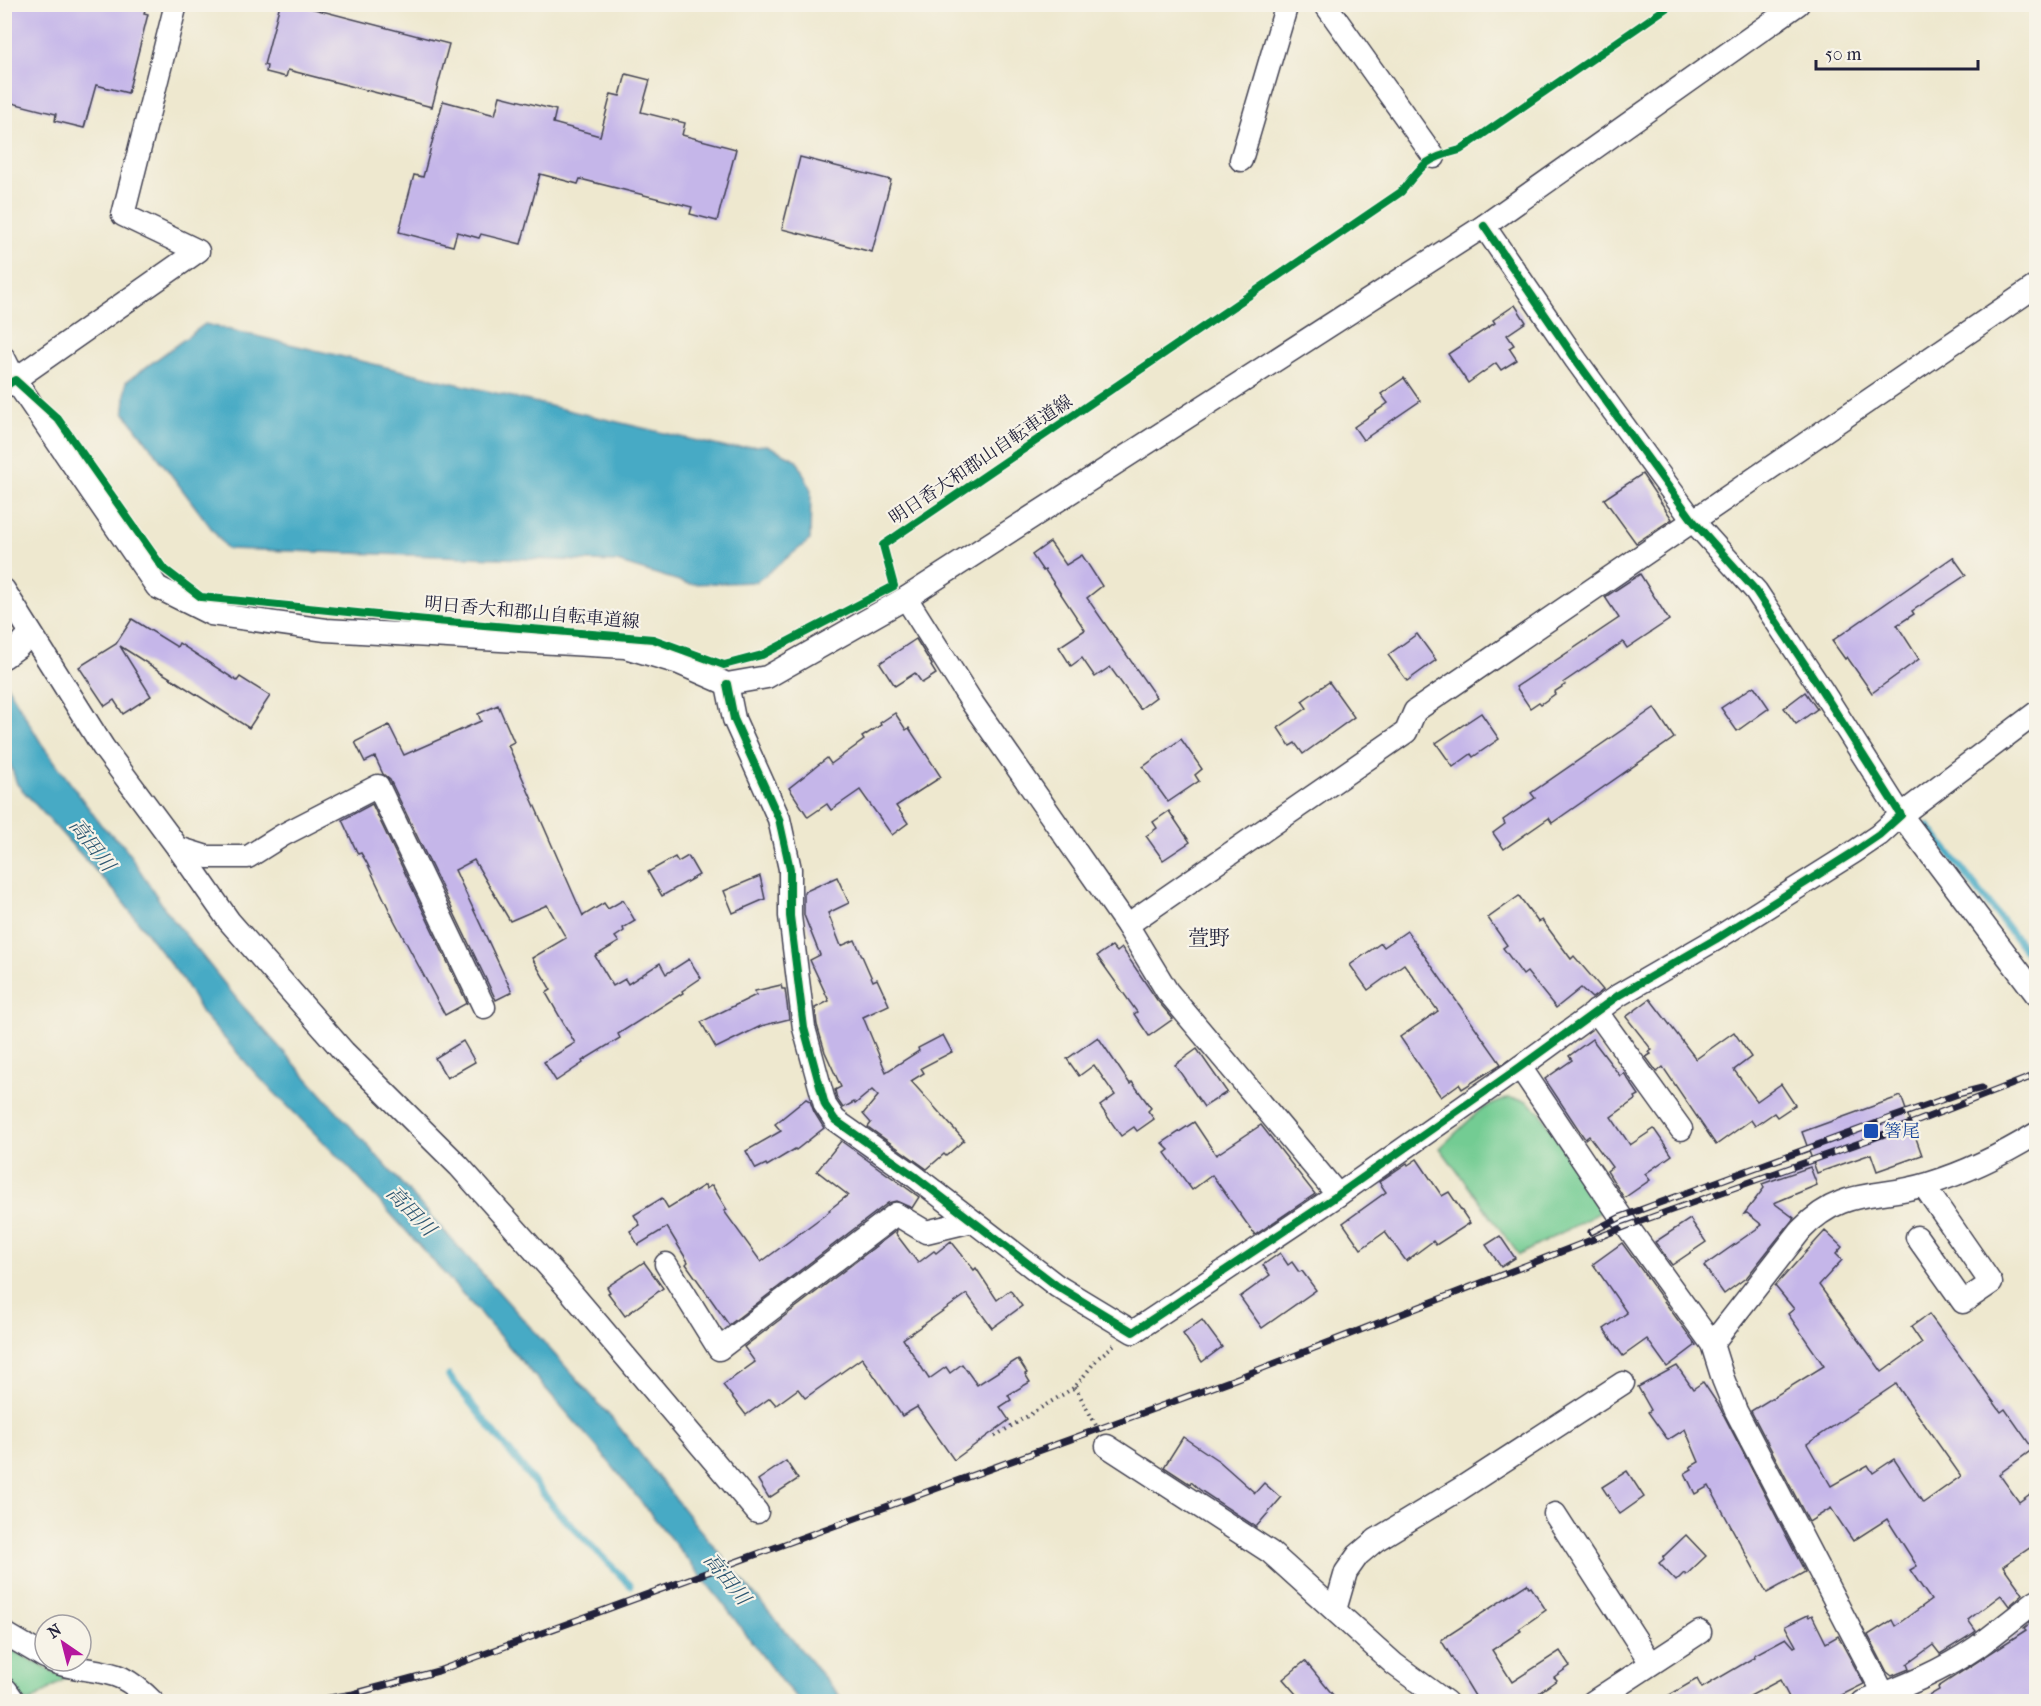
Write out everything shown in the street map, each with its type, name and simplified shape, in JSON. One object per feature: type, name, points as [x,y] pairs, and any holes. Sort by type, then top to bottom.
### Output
[{"type":"main road","points":[[4,1692],[11,1701]]},
{"type":"street","points":[[10,384],[198,251],[123,215],[176,4]]},
{"type":"street","points":[[1240,160],[1287,4]]},
{"type":"street","points":[[1325,4],[1434,157]]},
{"type":"street","points":[[4,358],[10,384],[157,587],[211,614],[326,630],[625,647],[679,663],[727,684],[767,677],[906,597],[1484,226],[1798,4]]},
{"type":"street","points":[[1484,226],[1576,360],[1694,522],[1756,591],[1901,815],[2037,994]]},
{"type":"street","points":[[1127,925],[1406,732],[1415,711],[2037,286]]},
{"type":"street","points":[[4,590],[18,646],[103,747],[236,930],[344,1052],[459,1166],[616,1343],[758,1512]]},
{"type":"street","points":[[906,597],[973,705],[1127,925],[1167,991],[1338,1195]]},
{"type":"street","points":[[727,684],[734,720],[779,819],[790,869],[790,916],[804,1028],[825,1105],[835,1120],[913,1175],[1057,1286],[1133,1332],[1338,1195],[1596,1011],[1854,852],[2037,713]]},
{"type":"street","points":[[178,848],[207,857],[248,857],[283,835],[378,786],[484,1007]]},
{"type":"street","points":[[1596,1011],[1682,1129]]},
{"type":"street","points":[[1520,1067],[1627,1226],[1712,1344],[1736,1411],[1878,1699],[1976,1648],[2037,1601]]},
{"type":"street","points":[[1712,1344],[1813,1218],[1828,1207],[1850,1198],[1924,1185],[1989,1161],[2037,1134]]},
{"type":"street","points":[[1917,1237],[1963,1302],[1992,1283],[1924,1185]]},
{"type":"street","points":[[666,1264],[719,1349],[896,1214],[926,1232],[972,1221]]},
{"type":"street","points":[[1335,1611],[1346,1572],[1358,1555],[1376,1540],[1460,1489],[1623,1383]]},
{"type":"street","points":[[1107,1446],[1263,1547],[1394,1664],[1446,1701]]},
{"type":"street","points":[[1555,1514],[1651,1663]]},
{"type":"street","points":[[1593,1701],[1700,1632]]},
{"type":"street","points":[[4,1633],[33,1650]]},
{"type":"street","points":[[93,1671],[122,1678],[153,1701]]},
{"type":"path","points":[[994,1436],[1075,1387],[1098,1358],[1133,1332]]},
{"type":"path","points":[[1075,1387],[1107,1446]]},
{"type":"green space","points":[[1509,1098],[1527,1101],[1540,1112],[1603,1211],[1519,1255],[1440,1148],[1481,1109]]},
{"type":"green space","points":[[4,1646],[33,1661],[33,1673],[56,1673],[66,1678],[31,1701],[22,1701],[5,1677]]},
{"type":"water","points":[[205,324],[727,448],[767,445],[797,460],[811,490],[810,540],[756,582],[689,584],[617,562],[227,549],[124,412],[126,382]]},
{"type":"water","name":"高田川","points":[[5,682],[41,743],[101,825],[124,846],[167,912],[240,1003],[616,1423],[695,1524],[844,1701],[800,1701],[782,1682],[721,1601],[596,1446],[354,1173],[257,1075],[202,1013],[183,980],[116,893],[17,784],[5,749]]},
{"type":"building","points":[[4,4],[147,4],[144,13],[148,14],[128,93],[96,85],[84,128],[55,121],[56,114],[4,101]]},
{"type":"building","points":[[280,4],[295,4],[449,44],[432,107],[288,70],[286,77],[266,72],[267,66],[264,65]]},
{"type":"building","points":[[626,74],[650,80],[641,112],[685,123],[682,135],[736,149],[717,221],[690,214],[692,207],[580,179],[578,184],[540,174],[521,244],[481,234],[479,238],[457,232],[453,246],[399,232],[414,175],[423,177],[443,101],[495,115],[500,96],[556,110],[553,123],[600,136],[611,94],[620,96]]},
{"type":"building","points":[[800,157],[891,180],[872,252],[782,229]]},
{"type":"building","points":[[1515,305],[1526,322],[1507,335],[1514,345],[1509,348],[1517,360],[1501,370],[1496,363],[1468,383],[1448,354],[1495,323],[1493,320]]},
{"type":"building","points":[[1404,378],[1420,401],[1363,440],[1354,427],[1388,403],[1381,394]]},
{"type":"building","points":[[1642,474],[1672,519],[1636,543],[1604,499]]},
{"type":"building","points":[[1050,542],[1066,565],[1082,555],[1102,586],[1087,598],[1156,697],[1140,709],[1110,667],[1095,677],[1082,658],[1071,666],[1059,647],[1085,630],[1045,570],[1043,571],[1032,555]]},
{"type":"building","points":[[1953,557],[1966,575],[1912,611],[1914,614],[1897,625],[1919,659],[1872,693],[1847,657],[1845,659],[1832,641]]},
{"type":"building","points":[[1640,574],[1669,620],[1627,648],[1623,642],[1564,682],[1565,685],[1541,704],[1539,702],[1530,708],[1516,687],[1619,618],[1605,597]]},
{"type":"building","points":[[132,619],[177,647],[179,643],[237,681],[240,677],[270,696],[249,728],[120,646],[151,696],[123,714],[114,700],[105,706],[79,667],[116,644]]},
{"type":"building","points":[[1417,634],[1436,660],[1407,681],[1388,655]]},
{"type":"building","points":[[916,639],[936,674],[922,683],[915,673],[895,686],[880,663]]},
{"type":"building","points":[[1329,682],[1354,717],[1303,754],[1295,743],[1290,746],[1278,728],[1307,708],[1302,701]]},
{"type":"building","points":[[1754,686],[1769,708],[1737,731],[1721,708]]},
{"type":"building","points":[[1805,692],[1817,709],[1796,724],[1784,708]]},
{"type":"building","points":[[498,705],[514,742],[508,745],[583,916],[604,903],[608,909],[623,900],[635,921],[623,928],[624,931],[615,937],[619,942],[595,956],[613,986],[625,979],[628,984],[660,963],[666,974],[689,959],[701,978],[682,991],[683,993],[618,1034],[620,1038],[582,1061],[583,1063],[556,1081],[544,1062],[575,1043],[546,993],[551,990],[532,958],[566,938],[547,905],[510,921],[474,860],[455,870],[512,992],[496,1000],[390,780],[383,774],[375,757],[365,762],[355,742],[389,725],[404,755],[481,721],[478,714]]},
{"type":"building","points":[[1654,708],[1674,738],[1552,823],[1549,818],[1504,849],[1493,833],[1505,824],[1503,820],[1535,798],[1531,793]]},
{"type":"building","points":[[895,713],[906,730],[909,728],[941,777],[896,806],[908,823],[892,835],[860,790],[831,810],[827,804],[808,817],[789,788],[827,758],[831,764]]},
{"type":"building","points":[[1481,713],[1499,739],[1473,757],[1471,754],[1453,767],[1436,743]]},
{"type":"building","points":[[1181,739],[1202,769],[1195,775],[1199,781],[1168,802],[1143,767]]},
{"type":"building","points":[[372,804],[467,1003],[445,1015],[394,920],[367,863],[361,853],[358,854],[342,820]]},
{"type":"building","points":[[1169,811],[1190,842],[1163,860],[1146,836],[1157,828],[1153,822]]},
{"type":"building","points":[[688,856],[699,875],[662,896],[648,872],[675,857],[678,862]]},
{"type":"building","points":[[760,876],[765,899],[733,913],[724,891]]},
{"type":"building","points":[[837,877],[849,903],[828,913],[841,946],[855,940],[873,981],[877,979],[889,1005],[863,1017],[886,1072],[919,1051],[918,1048],[943,1035],[952,1052],[921,1068],[924,1073],[911,1081],[964,1140],[927,1169],[868,1127],[871,1123],[863,1114],[878,1096],[872,1090],[855,1104],[854,1102],[843,1108],[837,1099],[835,1090],[841,1087],[825,1052],[817,1025],[815,1008],[829,1001],[810,960],[820,955],[804,915],[804,892]]},
{"type":"building","points":[[1519,896],[1538,922],[1542,920],[1571,959],[1574,956],[1603,990],[1592,998],[1581,988],[1556,1008],[1527,972],[1523,975],[1503,948],[1507,945],[1488,918]]},
{"type":"building","points":[[1407,931],[1501,1064],[1462,1089],[1459,1084],[1441,1097],[1400,1037],[1438,1011],[1404,964],[1368,990],[1350,965],[1381,943],[1384,947]]},
{"type":"building","points":[[1112,946],[1117,952],[1122,948],[1157,1000],[1173,1019],[1149,1036],[1134,1014],[1137,1012],[1097,956]]},
{"type":"building","points":[[781,985],[782,989],[785,989],[789,1019],[761,1026],[716,1048],[701,1022],[756,995],[755,991]]},
{"type":"building","points":[[1650,999],[1696,1059],[1734,1032],[1751,1057],[1734,1070],[1757,1101],[1781,1084],[1795,1105],[1777,1117],[1774,1113],[1755,1126],[1751,1120],[1716,1145],[1663,1067],[1657,1072],[1646,1057],[1651,1054],[1649,1052],[1652,1050],[1626,1017]]},
{"type":"building","points":[[1098,1037],[1130,1084],[1132,1082],[1151,1108],[1148,1111],[1154,1119],[1137,1131],[1134,1127],[1121,1136],[1100,1106],[1115,1095],[1094,1065],[1079,1076],[1067,1059]]},
{"type":"building","points":[[1592,1039],[1620,1076],[1624,1073],[1639,1095],[1611,1117],[1630,1145],[1654,1129],[1672,1155],[1645,1174],[1650,1180],[1624,1198],[1607,1171],[1612,1167],[1589,1136],[1585,1139],[1545,1079],[1572,1060],[1569,1056]]},
{"type":"building","points":[[463,1041],[475,1062],[447,1078],[435,1058]]},
{"type":"building","points":[[1197,1049],[1227,1092],[1204,1107],[1175,1065]]},
{"type":"building","points":[[1901,1096],[1922,1155],[1877,1171],[1871,1154],[1817,1173],[1802,1132]]},
{"type":"building","points":[[806,1099],[810,1101],[824,1128],[796,1150],[767,1166],[766,1164],[756,1169],[746,1151],[781,1131],[775,1124]]},
{"type":"building","points":[[1194,1122],[1216,1155],[1261,1125],[1315,1194],[1255,1235],[1212,1175],[1192,1190],[1165,1153],[1169,1150],[1162,1143]]},
{"type":"building","points":[[841,1141],[919,1197],[912,1208],[896,1201],[888,1203],[729,1325],[686,1264],[688,1262],[667,1227],[638,1245],[630,1231],[640,1225],[634,1215],[662,1198],[668,1208],[705,1185],[706,1189],[712,1185],[727,1210],[724,1211],[761,1262],[848,1195],[817,1171]]},
{"type":"building","points":[[1417,1159],[1442,1196],[1449,1192],[1470,1223],[1436,1245],[1433,1241],[1406,1261],[1385,1232],[1361,1249],[1343,1223],[1386,1192],[1379,1182]]},
{"type":"building","points":[[1810,1167],[1817,1185],[1774,1203],[1794,1218],[1747,1277],[1724,1294],[1704,1266],[1762,1225],[1747,1213],[1744,1214],[1764,1188],[1762,1184]]},
{"type":"building","points":[[1690,1219],[1706,1242],[1672,1265],[1655,1242]]},
{"type":"building","points":[[897,1230],[896,1234],[918,1263],[951,1241],[974,1270],[976,1268],[997,1300],[1010,1290],[1022,1306],[992,1328],[967,1294],[903,1339],[929,1379],[946,1367],[950,1373],[962,1364],[977,1385],[1018,1359],[1030,1382],[1008,1395],[1011,1400],[1000,1407],[1009,1420],[954,1460],[917,1407],[902,1416],[862,1358],[805,1398],[798,1389],[776,1405],[770,1398],[746,1415],[723,1385],[755,1362],[744,1347]]},
{"type":"building","points":[[1825,1231],[1842,1247],[1836,1254],[1842,1260],[1819,1285],[1882,1372],[1922,1343],[1911,1327],[1929,1314],[2001,1412],[2005,1409],[2033,1449],[1999,1474],[2019,1502],[2037,1489],[2037,1543],[2003,1566],[2023,1594],[2009,1606],[2001,1595],[1968,1620],[1976,1631],[1940,1654],[1933,1645],[1907,1664],[1909,1669],[1892,1676],[1887,1672],[1868,1635],[1892,1620],[1895,1626],[1931,1600],[1910,1570],[1917,1566],[1887,1519],[1853,1541],[1831,1508],[1809,1522],[1751,1411],[1824,1366],[1788,1314],[1794,1309],[1775,1286]],"holes":[[[1896,1384],[1961,1476],[1923,1503],[1894,1459],[1873,1473],[1868,1465],[1831,1486],[1807,1444]]]},
{"type":"building","points":[[1500,1236],[1515,1258],[1501,1267],[1486,1245]]},
{"type":"building","points":[[1622,1243],[1696,1345],[1667,1367],[1647,1339],[1623,1356],[1604,1329],[1627,1313],[1593,1264]]},
{"type":"building","points":[[1280,1253],[1288,1265],[1292,1262],[1299,1272],[1302,1271],[1316,1290],[1262,1328],[1240,1297],[1270,1275],[1263,1265]]},
{"type":"building","points":[[644,1262],[663,1288],[625,1316],[608,1293],[610,1292],[607,1287]]},
{"type":"building","points":[[1202,1320],[1222,1347],[1202,1362],[1183,1334]]},
{"type":"building","points":[[1677,1366],[1693,1389],[1703,1382],[1719,1406],[1805,1572],[1767,1593],[1709,1486],[1695,1494],[1685,1473],[1699,1462],[1685,1429],[1668,1440],[1648,1412],[1651,1410],[1638,1387]]},
{"type":"building","points":[[1183,1437],[1219,1461],[1255,1493],[1264,1483],[1281,1498],[1256,1527],[1191,1482],[1190,1484],[1164,1467]]},
{"type":"building","points":[[786,1461],[798,1479],[769,1498],[758,1480]]},
{"type":"building","points":[[1627,1471],[1644,1497],[1620,1514],[1602,1487]]},
{"type":"building","points":[[1686,1535],[1706,1556],[1676,1581],[1659,1563]]},
{"type":"building","points":[[1527,1584],[1546,1610],[1519,1629],[1521,1631],[1492,1650],[1512,1682],[1560,1651],[1570,1666],[1554,1677],[1557,1680],[1527,1701],[1478,1701],[1441,1640]]},
{"type":"building","points":[[1808,1615],[1809,1617],[1812,1615],[1826,1643],[1838,1636],[1864,1684],[1830,1701],[1791,1701],[1780,1680],[1750,1696],[1754,1701],[1659,1701],[1697,1679],[1702,1688],[1786,1638],[1794,1647],[1796,1646],[1785,1626]]},
{"type":"building","points":[[2037,1618],[2037,1701],[1920,1701],[2026,1630],[2024,1628]]},
{"type":"building","points":[[1305,1661],[1338,1701],[1302,1701],[1283,1679]]},
{"type":"waterway","points":[[1928,826],[2036,964]]},
{"type":"waterway","points":[[449,1376],[558,1512],[630,1585]]},
{"type":"railway","points":[[306,1702],[353,1694],[438,1671],[1235,1379],[1627,1226],[1882,1135],[2036,1075]]},
{"type":"railway","points":[[1591,1232],[1621,1217],[1958,1094],[1982,1088]]},
{"type":"cycle path","name":"明日香大和郡山自転車道線","points":[[4,387],[15,380],[58,419],[163,568],[201,597],[436,621],[653,639],[724,665],[762,655],[894,586],[883,545],[1401,192],[1426,164],[1439,156],[1460,150],[1672,4]]},
{"type":"cycle path","points":[[727,684],[734,719],[779,819],[790,869],[790,916],[804,1028],[825,1105],[835,1120],[913,1175],[1057,1286],[1133,1332],[1338,1195],[1619,995],[1716,939],[1854,852],[1879,835],[1901,815],[1756,591],[1694,522],[1576,360],[1484,226]]},
{"type":"place","name":"箸尾","points":[[1871,1131]]},
{"type":"district","name":"萱野","points":[[1209,938]]}]
